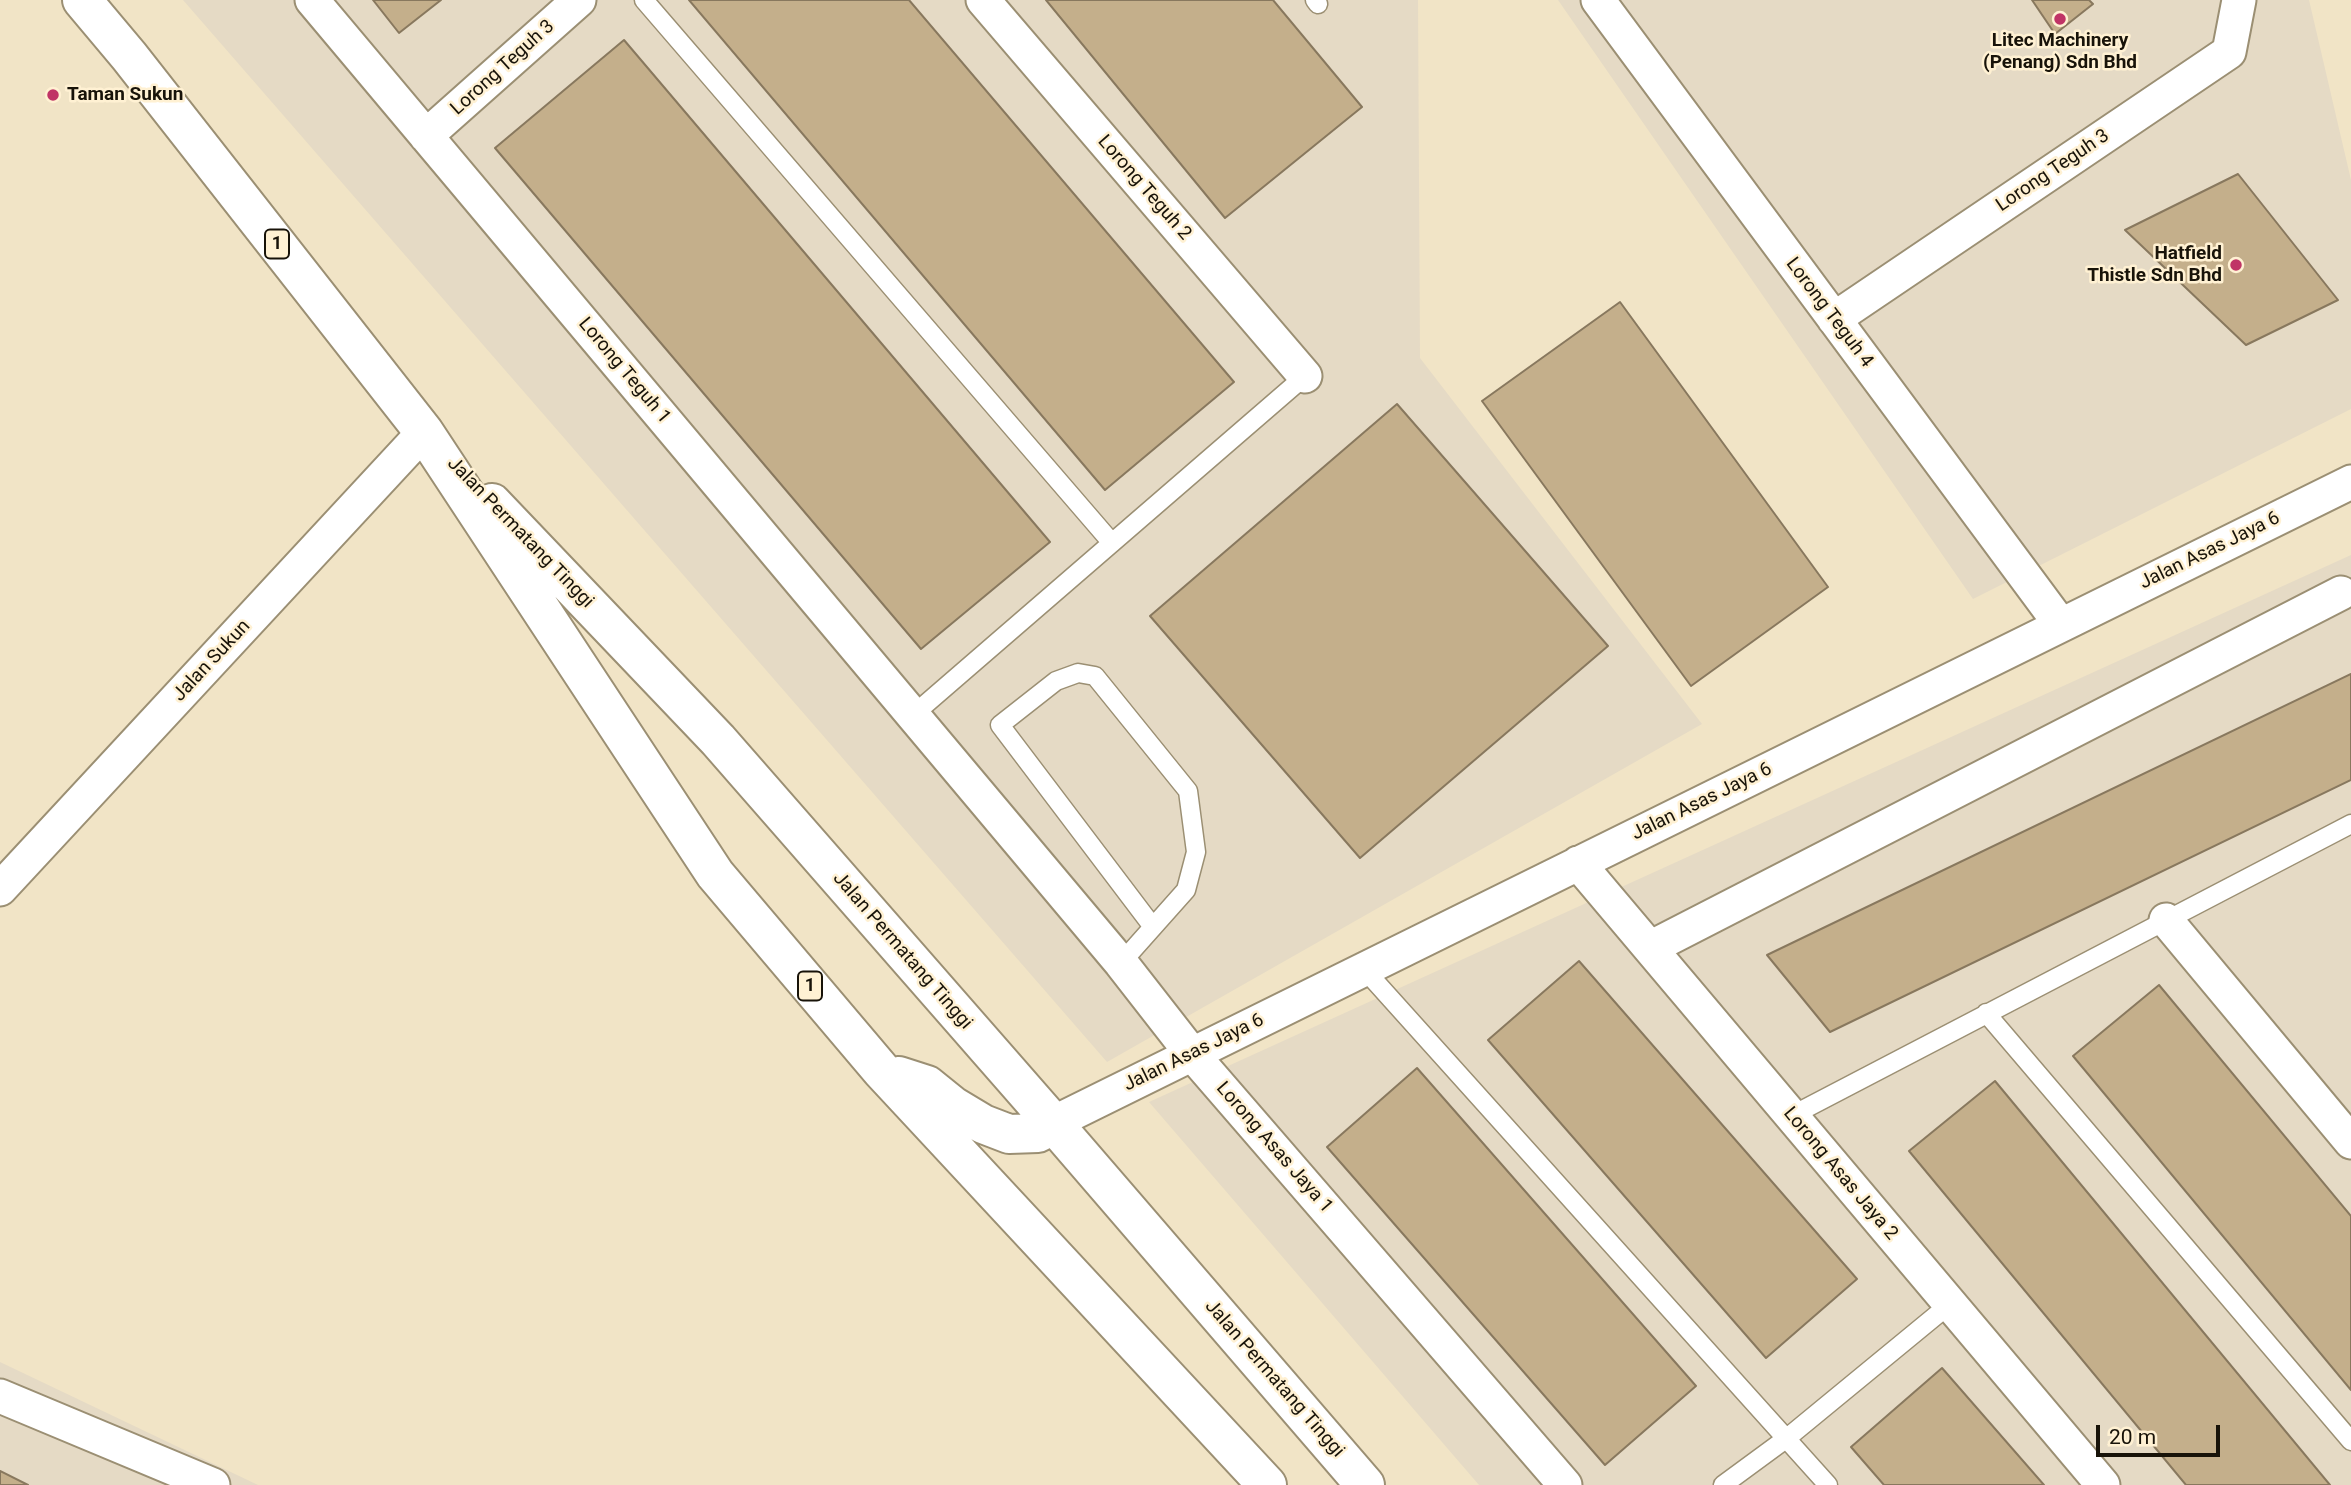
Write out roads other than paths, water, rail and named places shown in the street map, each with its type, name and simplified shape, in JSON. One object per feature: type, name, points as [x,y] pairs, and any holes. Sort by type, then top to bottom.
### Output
[{"type":"highway","name":"Jalan Permatang Tinggi","points":[[82,0],[146,77],[424,432],[715,874],[881,1070],[1267,1485]]},
{"type":"highway","name":"Jalan Permatang Tinggi","points":[[424,432],[718,740],[1365,1485]]},
{"type":"highway","points":[[881,1070],[927,1085],[983,1124],[1009,1134],[1038,1133],[1053,1123]]},
{"type":"street","name":"Lorong Teguh 1","points":[[312,0],[936,742]]},
{"type":"street","name":"Lorong Teguh 3","points":[[426,136],[579,0]]},
{"type":"street","name":"Lorong Teguh 2","points":[[983,0],[1305,376]]},
{"type":"street","name":"Lorong Teguh 4","points":[[1598,0],[2061,625]]},
{"type":"street","name":"Lorong Teguh 3","points":[[1834,319],[2229,52],[2239,0]]},
{"type":"street","name":"Jalan Sukun","points":[[0,889],[424,432]]},
{"type":"street","name":"Jalan Asas Jaya 6","points":[[1053,1123],[2351,482]]},
{"type":"street","points":[[1650,948],[2346,594]]},
{"type":"street","name":"Lorong Asas Jaya 1","points":[[936,742],[1121,962],[1192,1054],[1565,1485]]},
{"type":"street","name":"Lorong Asas Jaya 2","points":[[1577,863],[2103,1485]]},
{"type":"street","points":[[2166,920],[2351,1142]]},
{"type":"street","points":[[0,1396],[213,1485]]},
{"type":"lane","points":[[644,0],[1112,543]]},
{"type":"lane","points":[[913,715],[1305,376]]},
{"type":"lane","points":[[1121,962],[1153,928],[1186,890],[1196,852],[1188,791],[1095,676],[1078,673],[1056,681],[1000,725],[1153,928]]},
{"type":"lane","points":[[1791,1116],[2351,824]]},
{"type":"lane","points":[[1364,969],[1828,1485]]},
{"type":"lane","points":[[1986,1013],[2351,1441]]},
{"type":"lane","points":[[1723,1485],[1787,1438],[1950,1304]]},
{"type":"place","name":"Litec Machinery (Penang) Sdn Bhd","points":[[2060,19]]},
{"type":"place","name":"Taman Sukun","points":[[53,95]]},
{"type":"place","name":"Hatfield Thistle Sdn Bhd","points":[[2236,265]]}]
